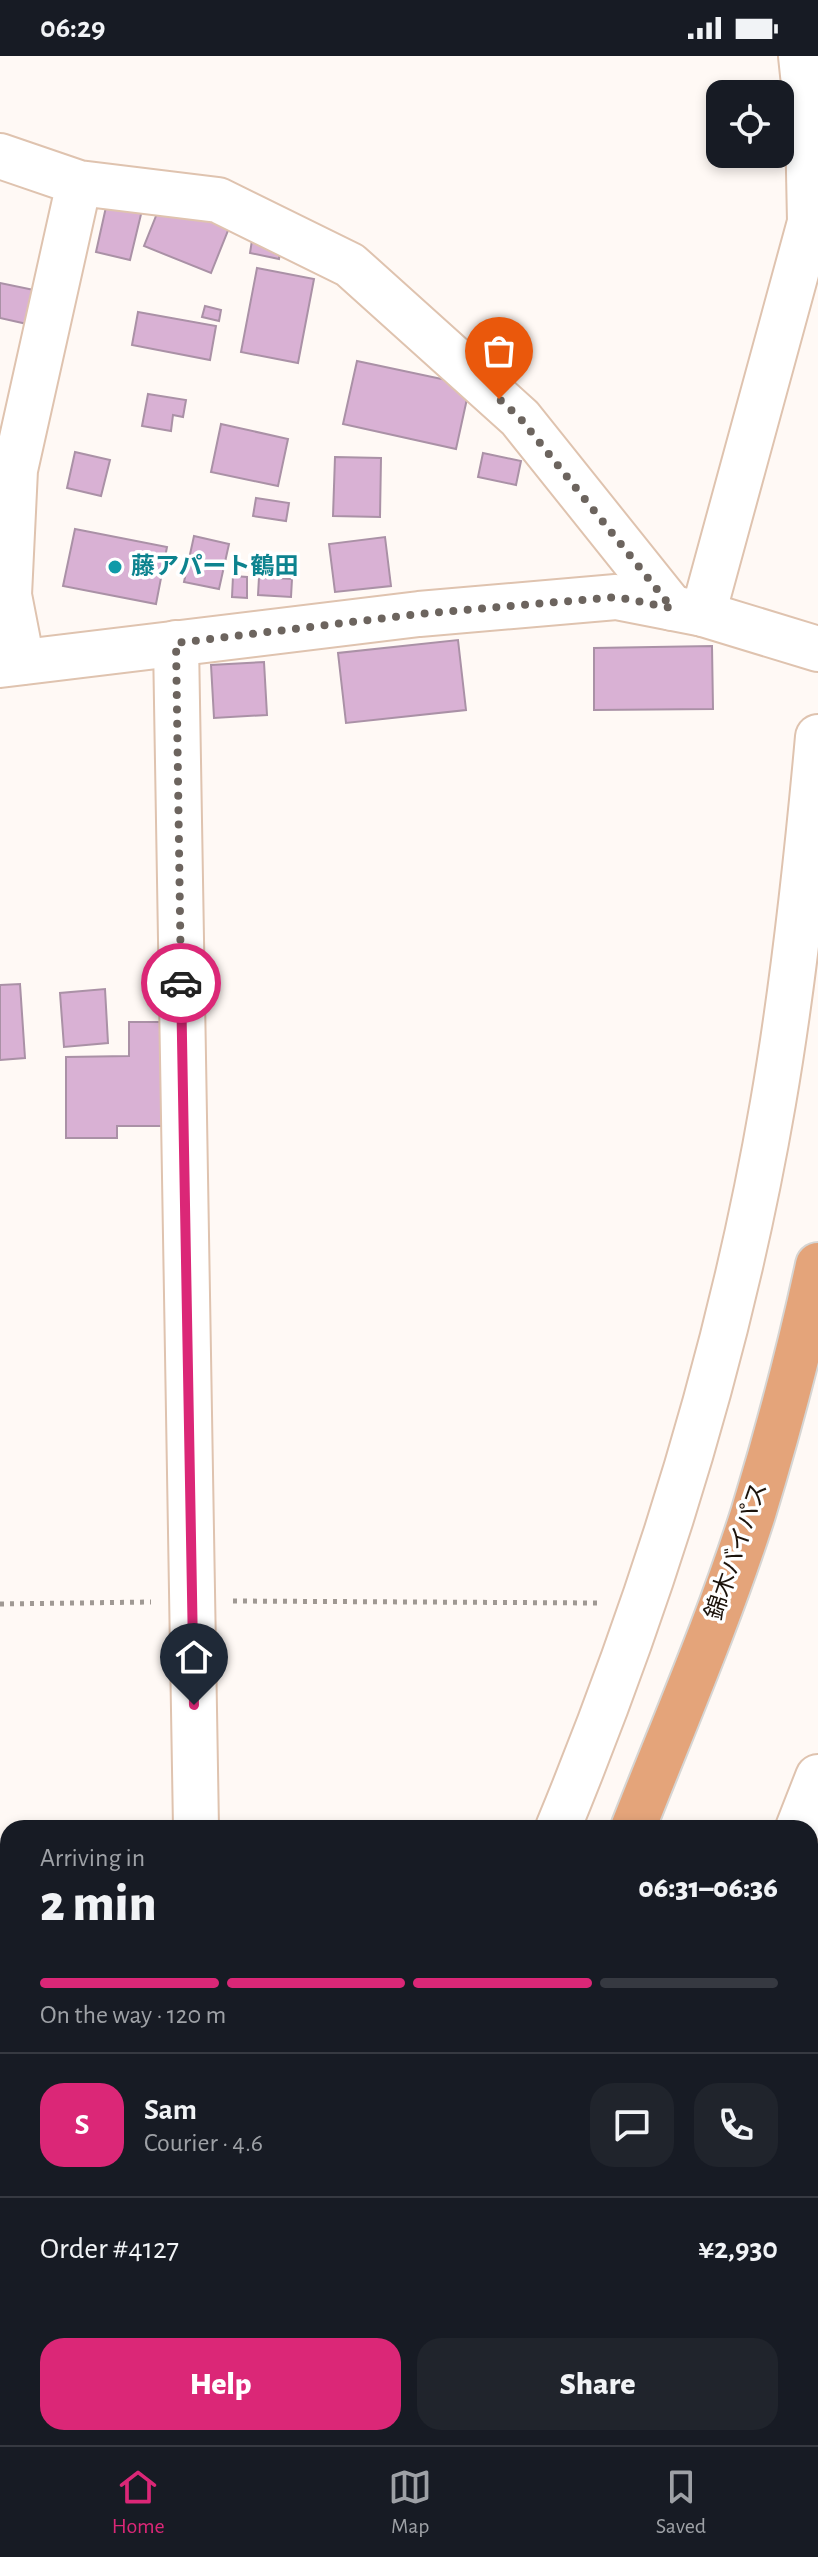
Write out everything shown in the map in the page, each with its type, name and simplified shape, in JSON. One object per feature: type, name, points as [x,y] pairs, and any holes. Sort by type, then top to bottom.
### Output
[{"type":"highway","name":"錦木バイパス","points":[[636,1820],[752,1515],[805,1325],[818,1265]]},
{"type":"street","points":[[687,611],[810,222],[808,122],[801,56]]},
{"type":"street","points":[[0,156],[79,183],[218,200],[350,265],[520,418],[687,611]]},
{"type":"street","points":[[79,183],[15,470],[9,595],[11,664],[419,614],[616,597],[687,611],[818,649]]},
{"type":"street","points":[[176,643],[196,1820]]},
{"type":"street","points":[[561,1820],[624,1663],[682,1488],[732,1302],[773,1104],[804,894],[818,737]]},
{"type":"street","points":[[801,1820],[818,1777]]},
{"type":"path","points":[[0,1604],[192,1601],[643,1604]]},
{"type":"building","points":[[108,198],[143,206],[130,260],[96,252]]},
{"type":"building","points":[[162,201],[229,228],[211,273],[144,246]]},
{"type":"building","points":[[253,234],[282,240],[279,259],[250,253]]},
{"type":"building","points":[[257,268],[314,279],[298,363],[241,352]]},
{"type":"building","points":[[0,283],[34,290],[27,324],[0,318]]},
{"type":"building","points":[[205,306],[221,310],[219,321],[202,317]]},
{"type":"building","points":[[138,312],[216,326],[210,360],[132,345]]},
{"type":"building","points":[[357,361],[470,385],[456,449],[343,424]]},
{"type":"building","points":[[148,394],[186,400],[183,417],[173,415],[171,431],[142,426]]},
{"type":"building","points":[[221,424],[288,439],[278,486],[211,472]]},
{"type":"building","points":[[75,452],[110,460],[101,496],[67,488]]},
{"type":"building","points":[[483,453],[521,461],[516,485],[478,477]]},
{"type":"building","points":[[335,457],[381,458],[380,517],[333,516]]},
{"type":"building","points":[[256,498],[289,503],[286,521],[253,516]]},
{"type":"building","name":"藤アパート鶴田","points":[[75,529],[167,547],[156,604],[63,586]]},
{"type":"building","points":[[194,536],[229,544],[219,589],[184,582]]},
{"type":"building","points":[[385,537],[391,586],[335,592],[329,544]]},
{"type":"building","points":[[233,576],[247,577],[247,598],[232,597]]},
{"type":"building","points":[[259,577],[292,579],[291,597],[258,595]]},
{"type":"building","points":[[458,640],[466,710],[346,723],[338,653]]},
{"type":"building","points":[[712,646],[713,709],[594,710],[594,648]]},
{"type":"building","points":[[264,662],[267,715],[214,718],[211,665]]},
{"type":"building","points":[[20,984],[25,1058],[0,1060],[0,985]]},
{"type":"building","points":[[105,989],[108,1043],[64,1047],[60,993]]},
{"type":"building","points":[[129,1022],[167,1022],[166,1126],[117,1126],[117,1138],[66,1138],[66,1057],[129,1056]]},
{"type":"way so far","points":[[181,983],[176,643],[419,614],[616,597],[672,608],[520,418],[499,399]]},
{"type":"place","name":"藤アパート鶴田","points":[[115,567]]},
{"type":"route","points":[[181,983],[194,1705]]}]
